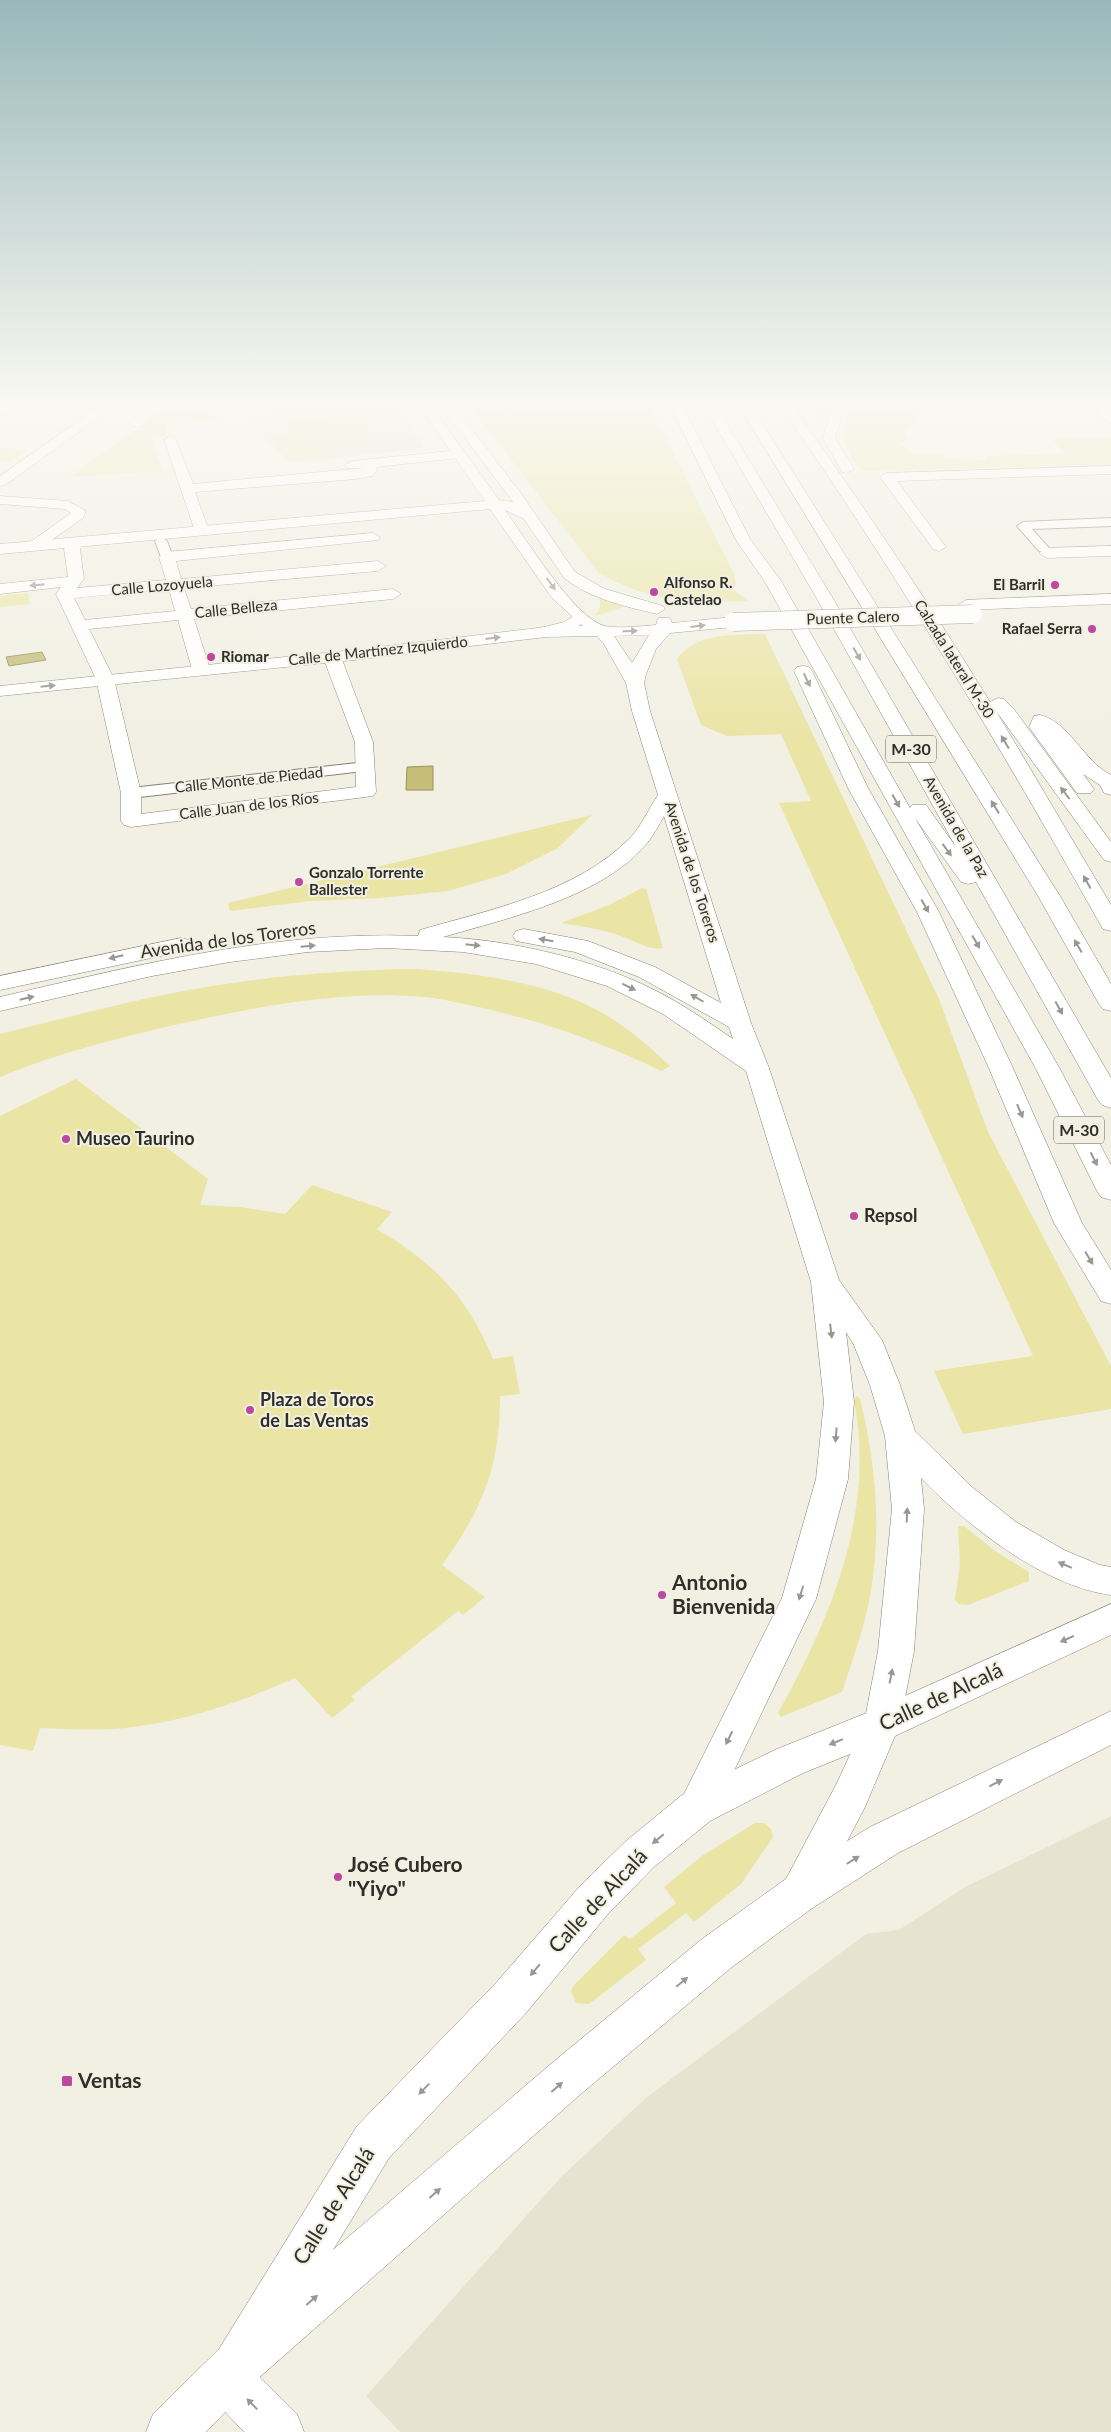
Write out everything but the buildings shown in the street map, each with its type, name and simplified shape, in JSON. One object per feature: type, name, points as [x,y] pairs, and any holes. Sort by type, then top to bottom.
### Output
[{"type":"main road","points":[[34,546],[78,514]]},
{"type":"main road","points":[[196,514],[202,531]]},
{"type":"main road","points":[[0,549],[381,514]]},
{"type":"main road","points":[[501,514],[558,594],[580,617],[601,631],[611,642],[635,683],[641,711],[668,794]]},
{"type":"main road","name":"M-30","points":[[730,514],[743,540],[773,581],[837,698],[1048,1069],[1111,1191]]},
{"type":"main road","name":"Avenida de la Paz","points":[[775,514],[829,605],[1111,1100]]},
{"type":"main road","name":"M-30","points":[[813,514],[1034,870],[1111,1004]]},
{"type":"main road","name":"Calzada lateral M-30","points":[[861,514],[892,559],[954,659],[1059,832],[1111,924]]},
{"type":"main road","points":[[873,514],[882,530],[892,559]]},
{"type":"main road","points":[[914,514],[939,547]]},
{"type":"main road","points":[[528,516],[558,561],[584,591],[587,604],[580,617]]},
{"type":"main road","points":[[201,669],[167,557],[373,537],[365,522]]},
{"type":"main road","name":"Calle Lozoyuela","points":[[64,594],[174,585],[380,558],[373,537]]},
{"type":"main road","points":[[743,540],[758,582],[858,788],[928,912],[1000,1066],[1068,1223],[1111,1294]]},
{"type":"main road","points":[[77,543],[72,549],[76,579],[64,594],[105,679],[131,793]]},
{"type":"main road","points":[[1045,551],[1111,551]]},
{"type":"main road","points":[[0,589],[75,581]]},
{"type":"main road","points":[[576,581],[622,600],[657,609],[731,618]]},
{"type":"main road","name":"Calle Belleza","points":[[80,625],[392,594]]},
{"type":"main road","points":[[969,609],[1111,599]]},
{"type":"main road","points":[[969,609],[1111,608]]},
{"type":"main road","points":[[601,631],[607,622],[618,616],[657,609]]},
{"type":"main road","points":[[635,683],[648,645],[664,630],[664,618],[657,609]]},
{"type":"main road","name":"Puente Calero","points":[[731,618],[969,609]]},
{"type":"main road","name":"Calle de Martínez Izquierdo","points":[[546,632],[562,628],[580,617]]},
{"type":"main road","name":"Calle de Martínez Izquierdo","points":[[0,691],[332,657],[546,632],[664,630],[731,618]]},
{"type":"main road","points":[[332,657],[364,742],[366,767]]},
{"type":"main road","points":[[954,659],[1007,712],[1111,856]]},
{"type":"main road","name":"M-30","points":[[837,698],[864,723],[927,822],[1048,989]]},
{"type":"main road","points":[[1085,767],[1049,726],[1040,720],[1038,727],[1084,789],[1087,812],[1095,832]]},
{"type":"main road","points":[[1064,764],[1085,767],[1110,779]]},
{"type":"main road","name":"Calle Juan de los Ríos","points":[[131,793],[132,821],[366,792],[366,767]]},
{"type":"main road","points":[[1084,789],[1110,779]]},
{"type":"main road","name":"Avenida de los Toreros","points":[[389,942],[435,934],[555,896],[614,863],[640,839],[668,794]]},
{"type":"main road","name":"Avenida de los Toreros","points":[[668,794],[739,1023],[757,1068],[825,1282],[839,1402],[832,1479],[799,1599],[753,1688],[696,1808]]},
{"type":"main road","name":"Avenida de los Toreros","points":[[0,983],[135,953],[216,939],[369,924],[460,926],[580,946],[647,972],[739,1023]]},
{"type":"main road","name":"Avenida de los Toreros","points":[[0,1004],[213,958],[298,947],[389,942],[462,944],[522,952],[616,981],[676,1011],[757,1068]]},
{"type":"main road","name":"Avenida de los Toreros","points":[[797,1895],[851,1795],[882,1724],[896,1652],[908,1509],[901,1436],[885,1385],[866,1340],[825,1282]]},
{"type":"main road","name":"Avenida de los Toreros","points":[[901,1436],[933,1472],[986,1518],[1061,1564],[1103,1580],[1111,1581]]},
{"type":"main road","name":"Calle de Alcalá","points":[[230,2371],[373,2142],[511,1998],[594,1900],[640,1854],[696,1808],[790,1761],[882,1724],[1111,1619]]},
{"type":"main road","name":"Calle de Alcalá","points":[[171,2432],[230,2371],[590,2059],[717,1953],[797,1895],[884,1840],[1111,1727]]},
{"type":"main road","points":[[230,2371],[279,2432]]},
{"type":"street","points":[[1045,551],[1023,526],[1111,522]]},
{"type":"street","points":[[161,541],[167,557]]},
{"type":"street","name":"Calle Monte de Piedad","points":[[131,793],[366,767]]},
{"type":"shaded area","points":[[554,514],[704,514],[734,574],[736,585],[731,588],[748,601],[689,601],[652,595],[616,582],[598,572]]},
{"type":"shaded area","points":[[28,593],[30,604],[0,607],[0,596]]},
{"type":"shaded area","points":[[600,598],[626,606],[595,616],[600,607]]},
{"type":"shaded area","points":[[765,634],[939,999],[988,1132],[1111,1366],[1111,1409],[963,1434],[934,1371],[1033,1356],[779,803],[811,801],[781,734],[727,736],[701,725],[677,659],[685,650],[705,639],[729,635]]},
{"type":"shaded area","points":[[42,652],[46,660],[9,666],[6,657]]},
{"type":"shaded area","points":[[433,766],[433,790],[406,790],[407,767]]},
{"type":"shaded area","points":[[592,815],[558,848],[506,874],[448,891],[379,898],[310,901],[230,911],[228,903]]},
{"type":"shaded area","points":[[642,888],[646,889],[663,948],[651,948],[602,930],[561,923],[609,905]]},
{"type":"shaded area","points":[[417,969],[519,982],[569,997],[592,1007],[614,1020],[670,1066],[661,1071],[615,1050],[519,1017],[446,1000],[394,995],[335,997],[246,1010],[188,1022],[93,1045],[0,1077],[0,1034],[143,999],[226,984],[321,973]]},
{"type":"shaded area","name":"Plaza de Toros de Las Ventas","points":[[76,1079],[208,1179],[200,1205],[239,1207],[285,1214],[312,1185],[392,1212],[377,1229],[416,1255],[447,1284],[472,1317],[493,1359],[513,1356],[520,1394],[500,1396],[497,1444],[486,1486],[468,1525],[442,1565],[485,1597],[463,1615],[458,1611],[351,1696],[355,1700],[332,1718],[295,1678],[233,1703],[169,1721],[114,1729],[40,1728],[33,1751],[0,1745],[0,1116]]},
{"type":"shaded area","points":[[857,1396],[860,1399],[866,1423],[876,1497],[876,1547],[870,1596],[858,1645],[842,1692],[781,1717],[778,1713],[815,1640],[831,1601],[854,1523],[859,1482],[859,1441],[854,1400]]},
{"type":"shaded area","points":[[958,1526],[964,1526],[995,1551],[1029,1572],[1029,1581],[968,1605],[959,1604],[955,1600],[960,1564]]},
{"type":"shaded area","points":[[1111,1816],[1111,2432],[400,2432],[366,2396],[561,2177],[647,2097],[866,1934],[899,1930],[965,1887]]},
{"type":"shaded area","points":[[755,1823],[764,1823],[771,1829],[773,1837],[741,1884],[694,1922],[686,1913],[638,1949],[646,1960],[589,2004],[576,2003],[571,1991],[574,1985],[624,1935],[630,1939],[676,1903],[664,1887],[702,1856]]},
{"type":"place","name":"El Barril","points":[[1055,585]]},
{"type":"place","name":"Alfonso R. Castelao","points":[[654,592]]},
{"type":"place","name":"Rafael Serra","points":[[1092,629]]},
{"type":"place","name":"Riomar","points":[[211,657]]},
{"type":"place","name":"Gonzalo Torrente Ballester","points":[[299,882]]},
{"type":"place","name":"Museo Taurino","points":[[66,1139]]},
{"type":"place","name":"Repsol","points":[[854,1216]]},
{"type":"place","name":"Plaza de Toros de Las Ventas","points":[[250,1410]]},
{"type":"place","name":"Antonio Bienvenida","points":[[662,1595]]},
{"type":"place","name":"José Cubero \"Yiyo\"","points":[[338,1877]]},
{"type":"place","name":"Ventas","points":[[67,2081]]}]
